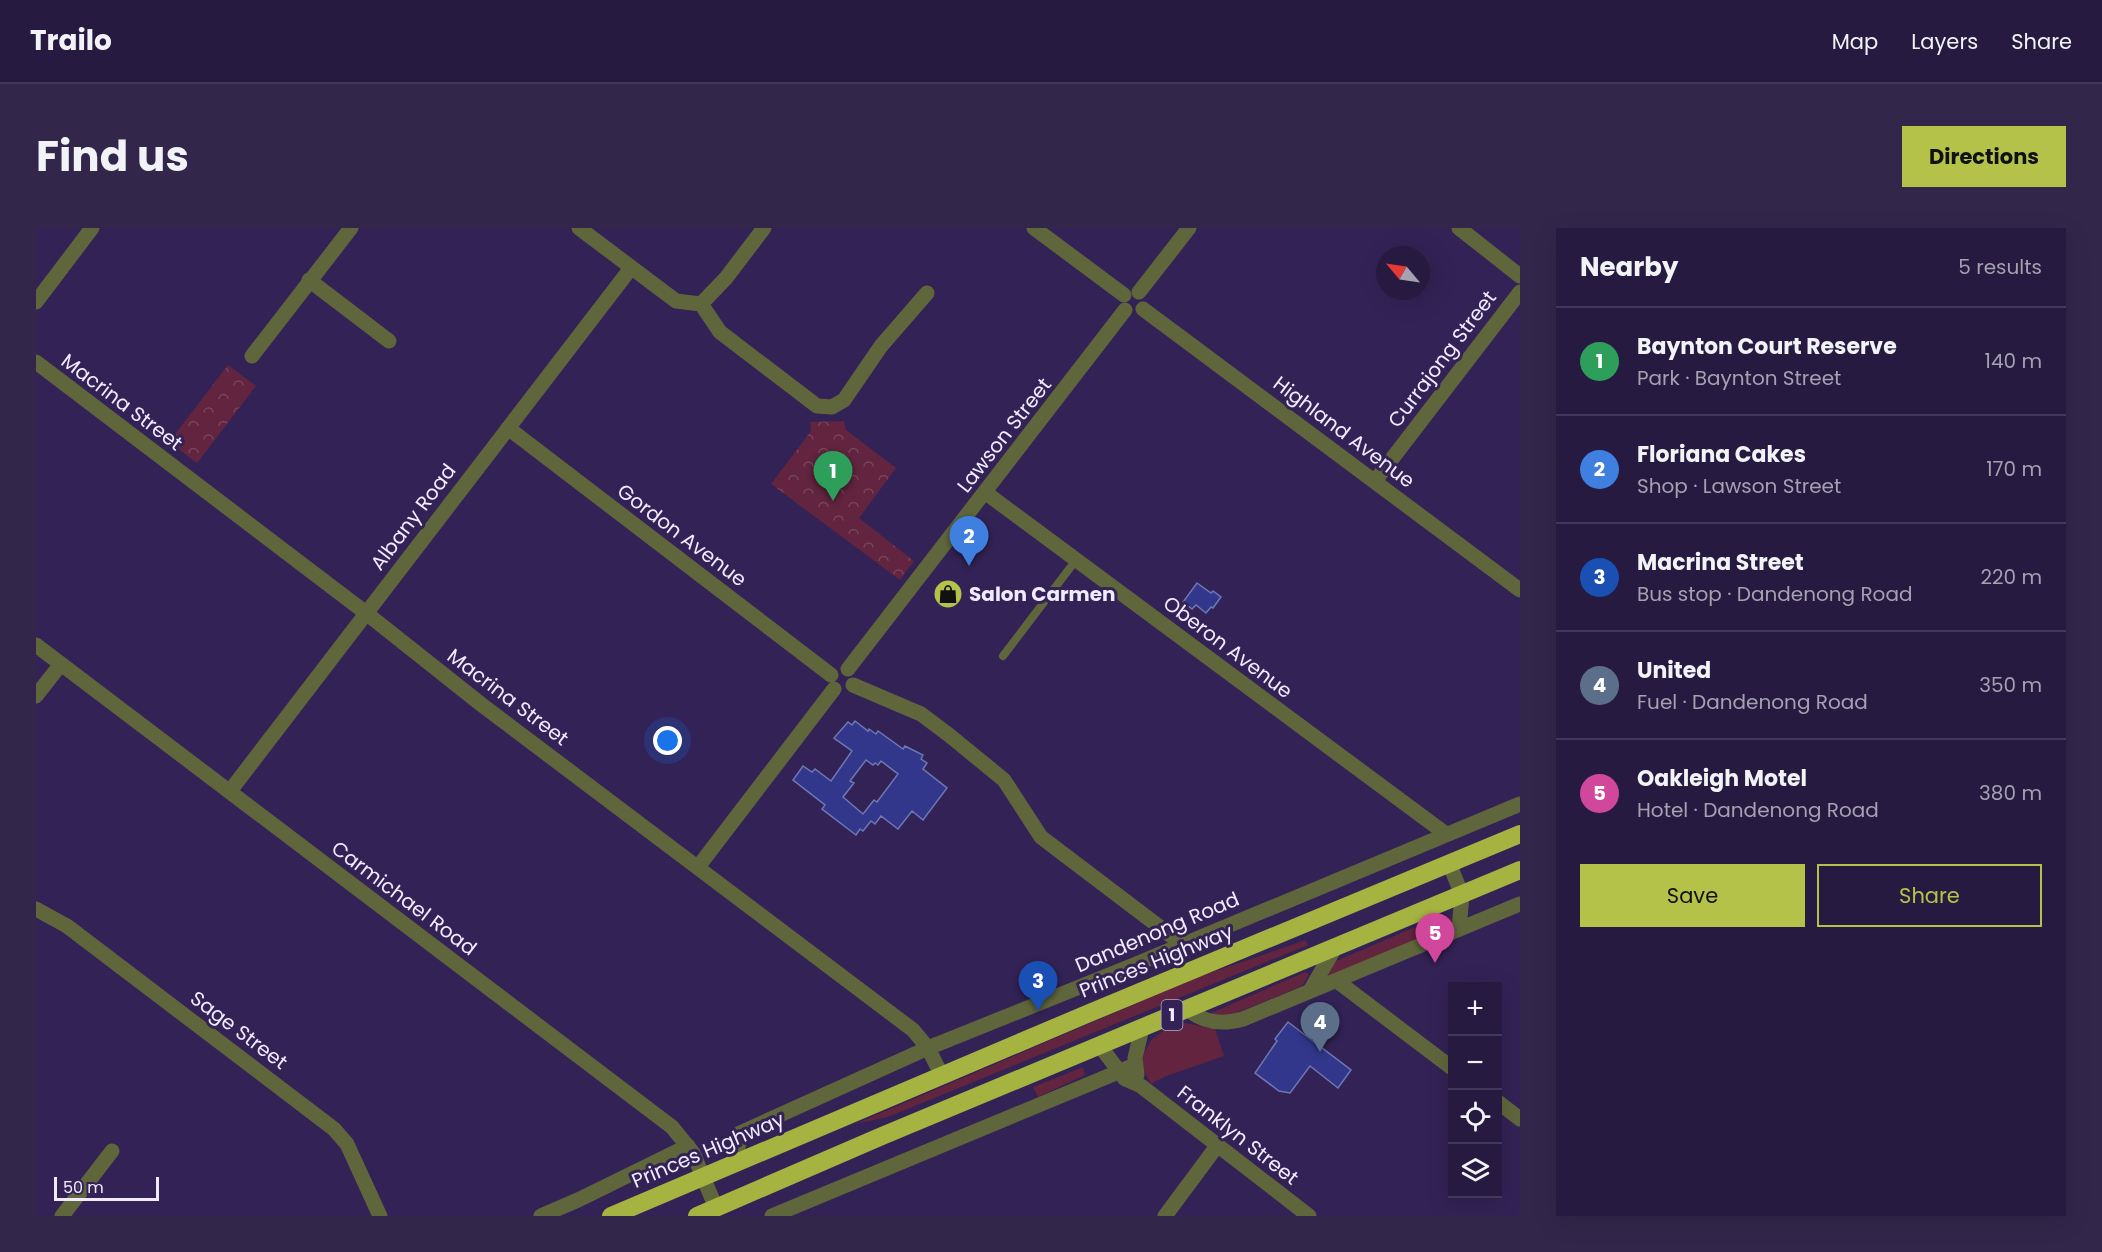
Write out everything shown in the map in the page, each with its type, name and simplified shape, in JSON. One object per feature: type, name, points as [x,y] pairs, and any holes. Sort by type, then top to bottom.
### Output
[{"type":"highway","name":"Princes Highway","points":[[611,1216],[1520,834]]},
{"type":"highway","name":"1","points":[[697,1216],[1520,870]]},
{"type":"street","points":[[36,302],[92,228]]},
{"type":"street","points":[[252,356],[351,228]]},
{"type":"street","points":[[579,228],[676,301],[701,304],[720,332],[817,406],[832,407],[844,400],[881,346],[927,293]]},
{"type":"street","points":[[701,304],[726,278],[764,228]]},
{"type":"street","points":[[1034,228],[1134,313],[1143,309],[1145,302],[1140,292]]},
{"type":"street","points":[[1140,292],[1189,228]]},
{"type":"street","points":[[1459,228],[1520,276]]},
{"type":"street","name":"Albany Road","points":[[230,791],[631,268]]},
{"type":"street","points":[[309,280],[389,341]]},
{"type":"street","points":[[1125,303],[1131,290],[1140,292]]},
{"type":"street","name":"Currajong Street","points":[[1375,481],[1520,292]]},
{"type":"street","name":"Lawson Street","points":[[848,669],[986,493],[1125,303]]},
{"type":"street","name":"Highland Avenue","points":[[1143,309],[1520,590]]},
{"type":"street","name":"Macrina Street","points":[[36,362],[482,705],[913,1030],[928,1048],[942,1076]]},
{"type":"street","name":"Gordon Avenue","points":[[508,428],[832,682]]},
{"type":"street","name":"Oberon Avenue","points":[[986,493],[1446,834]]},
{"type":"street","name":"Carmichael Road","points":[[36,645],[672,1127],[688,1146],[716,1208]]},
{"type":"street","points":[[36,696],[61,664]]},
{"type":"street","points":[[698,867],[840,668],[848,669],[853,674],[853,685]]},
{"type":"street","points":[[832,682],[844,691],[853,685]]},
{"type":"street","points":[[853,685],[921,714],[949,735],[1004,780],[1041,837],[1182,944]]},
{"type":"street","name":"Dandenong Road","points":[[736,1163],[740,1132],[928,1048],[1520,804]]},
{"type":"street","points":[[1449,863],[1462,895],[1459,929]]},
{"type":"street","points":[[1187,1009],[1199,1018],[1220,1023],[1243,1019],[1520,904]]},
{"type":"street","name":"Sage Street","points":[[36,909],[68,926],[334,1129],[347,1144],[380,1216]]},
{"type":"street","points":[[1310,991],[1336,946]]},
{"type":"street","points":[[1337,981],[1448,1065]]},
{"type":"street","points":[[1141,1086],[1135,1065],[1142,1028]]},
{"type":"street","name":"Franklyn Street","points":[[1100,1046],[1118,1072],[1130,1083],[1141,1086],[1309,1216]]},
{"type":"street","points":[[772,1216],[1135,1065]]},
{"type":"street","points":[[1502,1106],[1520,1119]]},
{"type":"street","points":[[541,1216],[688,1146]]},
{"type":"street","points":[[1165,1216],[1217,1146]]},
{"type":"street","points":[[62,1216],[112,1151]]},
{"type":"lane","points":[[1003,656],[1076,560]]},
{"type":"green space","points":[[228,365],[256,386],[197,463],[169,442]]},
{"type":"green space","points":[[844,421],[846,430],[896,468],[859,518],[914,561],[900,580],[771,484],[811,431],[810,422]]},
{"type":"green space","points":[[1443,915],[1453,919],[1444,929],[1323,978],[1336,961]]},
{"type":"green space","points":[[1306,940],[1308,945],[888,1117],[855,1124],[1198,977]]},
{"type":"green space","points":[[1305,972],[1309,974],[1302,986],[1229,1016],[1220,1017],[1211,1013]]},
{"type":"green space","points":[[1186,1023],[1215,1029],[1224,1056],[1164,1077],[1151,1084],[1142,1067],[1144,1053],[1151,1040],[1163,1031]]},
{"type":"green space","points":[[1083,1067],[1085,1075],[1038,1097],[1033,1087]]},
{"type":"building","points":[[1197,583],[1221,597],[1206,613],[1196,605],[1192,609],[1183,602]]},
{"type":"building","points":[[855,721],[868,731],[869,729],[876,734],[878,731],[903,749],[905,746],[923,755],[921,759],[927,763],[923,769],[947,788],[923,820],[912,811],[898,829],[881,816],[875,824],[871,821],[863,831],[860,829],[856,835],[822,809],[825,805],[793,780],[803,766],[812,772],[815,769],[831,781],[852,751],[834,738],[848,722],[852,725]],"holes":[[[866,760],[873,765],[875,763],[878,765],[881,761],[898,774],[877,802],[874,800],[863,814],[843,797],[854,783],[850,781]]]},
{"type":"building","points":[[1288,1022],[1351,1070],[1338,1088],[1310,1066],[1290,1093],[1279,1091],[1255,1073]]},
{"type":"place","name":"Baynton Court Reserve","points":[[833,501]]},
{"type":"place","name":"Floriana Cakes","points":[[969,566]]},
{"type":"place","name":"Salon Carmen","points":[[948,594]]},
{"type":"place","name":"Oakleigh Motel","points":[[1435,963]]},
{"type":"place","name":"Macrina Street","points":[[1038,1011]]},
{"type":"place","name":"United","points":[[1320,1052]]}]
